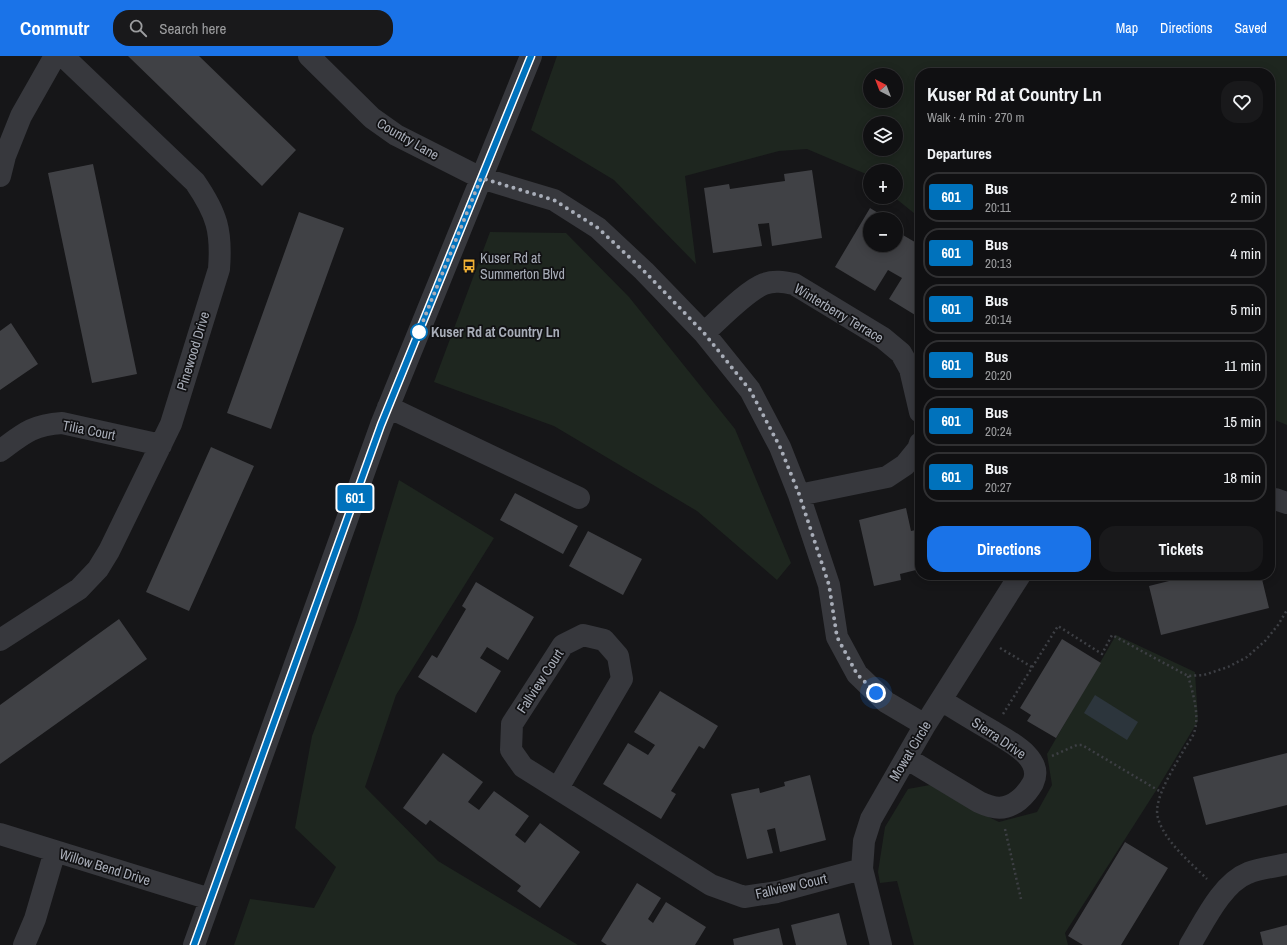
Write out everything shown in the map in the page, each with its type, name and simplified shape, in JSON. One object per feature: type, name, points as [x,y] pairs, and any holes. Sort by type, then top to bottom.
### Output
[{"type":"street","points":[[0,176],[5,156],[21,116],[55,56]]},
{"type":"street","name":"Pinewood Drive","points":[[0,640],[79,590],[98,570],[109,551],[171,424],[219,269],[220,248],[217,223],[208,202],[195,182],[63,56]]},
{"type":"street","name":"Country Lane","points":[[309,56],[372,118],[396,135],[481,178]]},
{"type":"street","points":[[194,945],[388,407],[531,56]]},
{"type":"street","points":[[481,178],[554,200],[598,228],[644,271],[704,333],[750,390],[780,447],[799,494],[829,585],[837,637],[857,674],[886,702],[926,725]]},
{"type":"street","name":"Winterberry Terrace","points":[[704,333],[750,292],[764,284],[780,281],[794,284],[883,338],[901,353],[910,369],[915,390]]},
{"type":"street","points":[[388,407],[579,498]]},
{"type":"street","name":"Tilia Court","points":[[0,451],[30,429],[48,424],[62,423],[161,445]]},
{"type":"street","points":[[799,494],[887,477],[905,465],[915,453]]},
{"type":"street","points":[[1275,499],[1287,503]]},
{"type":"street","name":"Mowat Circle","points":[[882,945],[862,869],[864,841],[871,819],[941,700],[1017,580]]},
{"type":"street","name":"Fallview Court","points":[[558,788],[622,679],[618,656],[604,640],[583,635],[563,645],[512,724],[511,750],[523,767],[711,885],[744,897],[777,892],[862,869]]},
{"type":"street","name":"Sierra Drive","points":[[941,700],[1023,751],[1034,765],[1035,779],[1025,796],[1015,803],[1000,808]]},
{"type":"street","points":[[906,758],[979,802],[991,808],[1000,808]]},
{"type":"street","name":"Willow Bend Drive","points":[[0,834],[210,899]]},
{"type":"street","points":[[24,945],[35,919],[55,851]]},
{"type":"street","points":[[1190,945],[1222,894],[1233,881],[1247,873],[1287,864]]},
{"type":"path","points":[[992,732],[1058,626],[1102,654],[1112,635],[1188,676],[1204,675],[1228,667],[1247,657],[1265,641],[1278,625],[1287,610]]},
{"type":"path","points":[[981,637],[1032,667]]},
{"type":"path","points":[[1188,676],[1194,699],[1194,733],[1161,792],[1157,817],[1163,830],[1179,851],[1222,894]]},
{"type":"path","points":[[1034,765],[1076,745],[1082,745],[1161,792]]},
{"type":"path","points":[[1000,808],[1021,899]]},
{"type":"shaded area","points":[[557,56],[1287,56],[1287,425],[1275,420],[1275,68],[915,68],[915,214],[903,204],[903,164],[863,164],[863,173],[807,149],[779,151],[685,176],[696,264],[614,180],[531,130]]},
{"type":"shaded area","points":[[490,232],[566,233],[629,297],[735,429],[791,563],[777,580],[697,511],[554,426],[434,382]]},
{"type":"shaded area","points":[[399,480],[494,538],[396,695],[365,787],[438,861],[578,945],[234,945],[250,899],[314,908],[336,867],[295,828],[312,736],[356,622]]},
{"type":"shaded area","points":[[1116,635],[1195,672],[1198,721],[1157,789],[1065,933],[1068,945],[914,945],[897,881],[880,883],[878,872],[885,827],[908,789],[930,785],[968,807],[999,822],[1037,812],[1052,785],[1047,754]]},
{"type":"shaded area","points":[[1095,695],[1138,722],[1127,740],[1084,713]]},
{"type":"building","points":[[128,56],[199,56],[296,150],[262,186]]},
{"type":"building","points":[[93,164],[137,374],[92,383],[48,173]]},
{"type":"building","points":[[812,170],[822,238],[772,246],[769,223],[758,224],[762,246],[713,253],[704,188],[729,184],[730,189],[785,181],[784,174]]},
{"type":"building","points":[[870,208],[877,212],[868,212]]},
{"type":"building","points":[[299,212],[344,228],[271,429],[227,413]]},
{"type":"building","points":[[863,220],[863,252],[903,252],[903,235],[915,242],[915,315],[889,299],[902,278],[888,270],[875,291],[835,267]]},
{"type":"building","points":[[11,323],[38,364],[0,390],[0,331]]},
{"type":"building","points":[[211,447],[254,466],[189,611],[146,592]]},
{"type":"building","points":[[515,493],[578,526],[563,554],[500,520]]},
{"type":"building","points":[[906,508],[911,531],[915,530],[915,570],[900,574],[901,580],[874,586],[859,520]]},
{"type":"building","points":[[588,531],[642,559],[623,595],[569,566]]},
{"type":"building","points":[[1173,580],[1262,580],[1269,608],[1161,635],[1149,586]]},
{"type":"building","points":[[476,582],[534,617],[508,660],[487,647],[480,658],[501,671],[476,713],[418,677],[432,655],[437,658],[466,609],[462,606]]},
{"type":"building","points":[[119,619],[147,659],[0,764],[0,705]]},
{"type":"building","points":[[1062,639],[1101,663],[1056,738],[1027,721],[1031,715],[1020,708]]},
{"type":"building","points":[[660,691],[718,726],[704,749],[699,746],[671,791],[676,794],[661,819],[603,784],[628,743],[648,755],[655,745],[634,732]]},
{"type":"building","points":[[443,753],[483,782],[468,802],[479,810],[494,791],[529,816],[515,835],[525,843],[540,823],[580,852],[540,908],[517,891],[521,886],[430,820],[426,825],[403,808]]},
{"type":"building","points":[[1287,753],[1287,805],[1206,825],[1193,777]]},
{"type":"building","points":[[810,775],[826,840],[780,852],[775,828],[767,830],[773,853],[747,859],[731,794],[759,788],[760,793],[785,786],[784,782]]},
{"type":"building","points":[[1125,842],[1168,868],[1121,945],[1083,945],[1068,936]]},
{"type":"building","points":[[637,883],[661,898],[648,919],[653,923],[666,902],[706,927],[695,945],[607,945],[601,941]]},
{"type":"building","points":[[839,913],[847,945],[796,945],[791,925]]},
{"type":"building","points":[[1287,925],[1287,945],[1263,945],[1260,932]]},
{"type":"building","points":[[779,928],[783,945],[734,945],[733,939]]},
{"type":"bus line","name":"601","points":[[194,945],[381,425],[531,56]]},
{"type":"place","name":"Kuser Rd at Summerton Blvd","points":[[469,266]]},
{"type":"place","name":"Kuser Rd at Country Ln","points":[[419,332]]},
{"type":"route","points":[[419,332],[417,336],[481,178],[554,200],[598,228],[644,271],[704,333],[750,390],[780,447],[799,494],[829,585],[837,637],[857,674],[876,693]]}]
